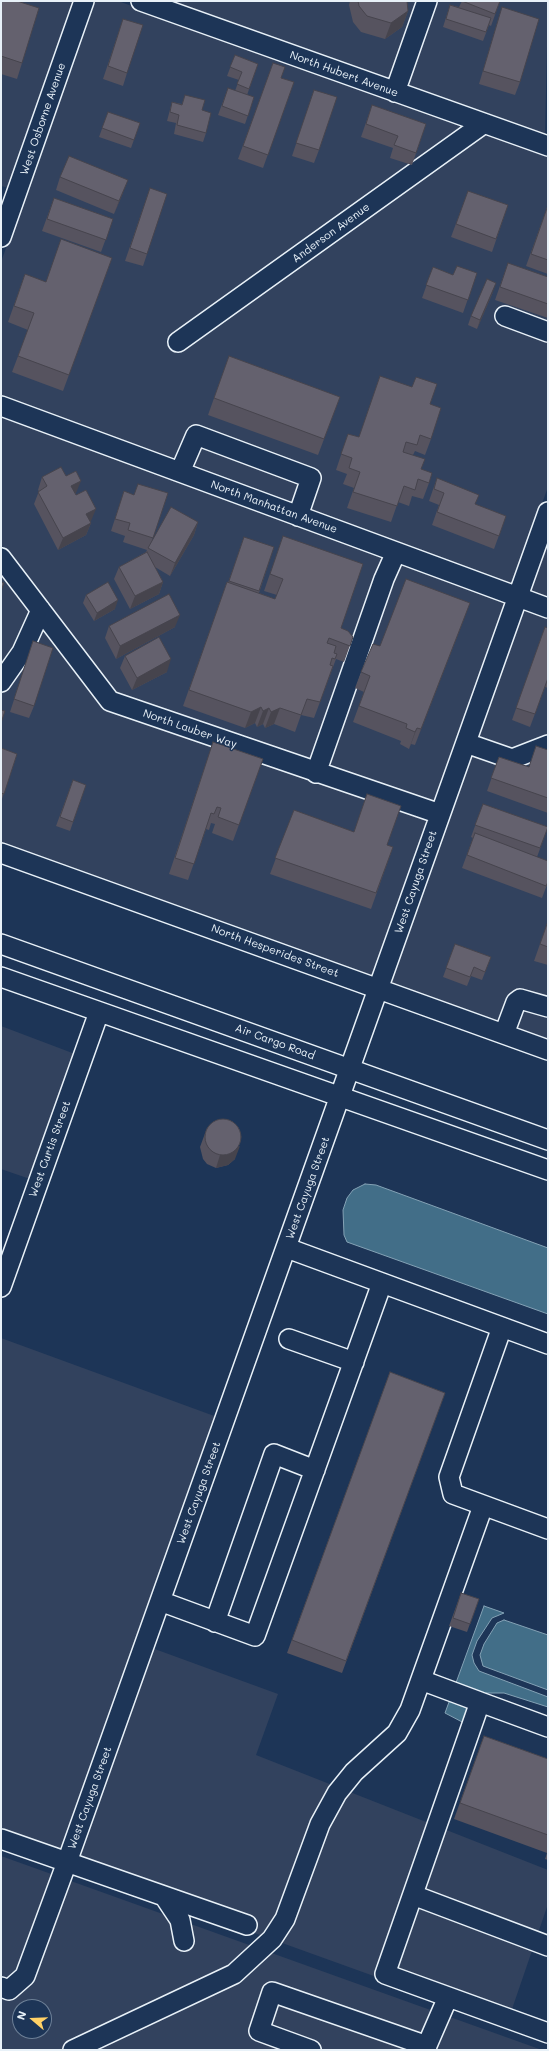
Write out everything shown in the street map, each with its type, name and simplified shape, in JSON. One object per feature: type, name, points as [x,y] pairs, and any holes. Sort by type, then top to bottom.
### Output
[{"type":"street","name":"West Osborne Avenue","points":[[1,237],[8,196],[84,1]]},
{"type":"street","name":"North Hubert Avenue","points":[[141,1],[548,146]]},
{"type":"street","points":[[395,92],[427,1]]},
{"type":"street","name":"Anderson Avenue","points":[[178,342],[483,124]]},
{"type":"street","points":[[505,316],[548,332]]},
{"type":"street","name":"North Manhattan Avenue","points":[[1,406],[548,608]]},
{"type":"street","points":[[180,472],[196,435],[311,478],[298,516]]},
{"type":"street","name":"West Cayuga Street","points":[[1,1987],[10,1990],[25,1976],[287,1248],[548,512]]},
{"type":"street","points":[[316,773],[384,579],[396,552]]},
{"type":"street","name":"North Lauber Way","points":[[1,558],[110,701],[316,773],[440,814]]},
{"type":"street","points":[[1,682],[22,652],[41,610]]},
{"type":"street","points":[[466,743],[512,759],[548,745]]},
{"type":"street","name":"North Hesperides Street","points":[[1,854],[379,988],[548,1050]]},
{"type":"street","name":"Air Cargo Road","points":[[1,944],[548,1140]]},
{"type":"street","points":[[1,977],[548,1170]]},
{"type":"street","points":[[504,1034],[516,1002],[520,999],[548,1007]]},
{"type":"street","name":"West Curtis Street","points":[[1,1287],[99,1012]]},
{"type":"street","points":[[287,1248],[548,1344]]},
{"type":"street","points":[[160,1601],[255,1636],[382,1283]]},
{"type":"street","points":[[502,1327],[449,1477],[453,1494],[548,1529]]},
{"type":"street","points":[[289,1339],[354,1362]]},
{"type":"street","points":[[215,1622],[274,1454],[315,1470]]},
{"type":"street","points":[[73,2050],[234,1974],[272,1939],[285,1919],[320,1824],[337,1793],[354,1772],[397,1733],[410,1710],[483,1506]]},
{"type":"street","points":[[421,1680],[548,1727]]},
{"type":"street","points":[[480,1702],[385,1974],[548,2033]]},
{"type":"street","points":[[1,1839],[247,1925]]},
{"type":"street","points":[[413,1895],[548,1946]]},
{"type":"street","points":[[164,1896],[180,1920],[184,1941]]},
{"type":"street","points":[[311,2050],[259,2031],[272,1992],[426,2048],[448,1997]]},
{"type":"shaded area","points":[[1,1],[75,1],[9,188],[1,186]]},
{"type":"shaded area","points":[[94,1],[118,1],[466,126],[166,340],[177,353],[485,133],[548,155],[548,487],[512,586],[1,398],[1,262]]},
{"type":"shaded area","points":[[163,1],[548,1],[545,137]]},
{"type":"shaded area","points":[[1,414],[507,601],[434,804],[116,695],[1,545]]},
{"type":"shaded area","points":[[548,537],[548,600],[528,592]]},
{"type":"shaded area","points":[[1,571],[103,705],[429,819],[373,978],[1,845]]},
{"type":"shaded area","points":[[523,607],[548,616],[548,1041],[389,984]]},
{"type":"shaded area","points":[[1,1026],[75,1054],[30,1179],[1,1169]]},
{"type":"shaded area","points":[[365,1184],[376,1185],[548,1248],[548,1314],[347,1242],[344,1235],[343,1210],[347,1198],[353,1190]]},
{"type":"shaded area","points":[[1,1338],[217,1417],[61,1852],[1,1831]]},
{"type":"shaded area","points":[[484,1606],[504,1613],[492,1618],[477,1641],[472,1655],[474,1663],[479,1671],[548,1697],[548,1707],[504,1693],[486,1693],[466,1724],[445,1713]]},
{"type":"shaded area","points":[[504,1620],[548,1635],[548,1690],[483,1666],[480,1655],[484,1644],[497,1623]]},
{"type":"shaded area","points":[[152,1648],[278,1694],[256,1755],[548,1870],[548,1904],[511,2012],[407,1988],[74,1868]]},
{"type":"shaded area","points":[[1,1856],[542,2050],[1,2050]]},
{"type":"building","points":[[1,1],[17,1],[39,8],[22,63],[1,56]]},
{"type":"building","points":[[358,1],[407,1],[408,11],[391,23],[367,16],[359,6]]},
{"type":"building","points":[[462,1],[500,1],[495,14]]},
{"type":"building","points":[[450,5],[491,18],[486,32],[446,19]]},
{"type":"building","points":[[502,7],[539,19],[520,82],[483,71]]},
{"type":"building","points":[[123,19],[143,25],[127,73],[108,66]]},
{"type":"building","points":[[235,55],[258,64],[249,89],[237,84],[242,72],[230,67]]},
{"type":"building","points":[[273,63],[285,67],[281,78],[294,82],[268,155],[243,146]]},
{"type":"building","points":[[228,88],[254,97],[248,116],[222,106]]},
{"type":"building","points":[[314,90],[337,97],[319,150],[296,143]]},
{"type":"building","points":[[185,95],[205,100],[202,110],[211,113],[206,133],[177,125],[179,115],[170,112],[172,102],[182,105]]},
{"type":"building","points":[[372,105],[426,124],[416,153],[394,145],[398,136],[366,124]]},
{"type":"building","points":[[108,112],[140,123],[134,140],[102,128]]},
{"type":"building","points":[[69,156],[128,180],[119,201],[60,177]]},
{"type":"building","points":[[150,188],[167,194],[147,254],[130,248]]},
{"type":"building","points":[[468,191],[508,205],[496,239],[456,224]]},
{"type":"building","points":[[54,198],[113,219],[106,240],[47,219]]},
{"type":"building","points":[[548,205],[548,260],[531,254]]},
{"type":"building","points":[[61,239],[112,258],[69,375],[18,356],[34,313],[14,306],[25,274],[46,282]]},
{"type":"building","points":[[508,263],[548,277],[548,304],[500,287]]},
{"type":"building","points":[[457,266],[477,273],[468,300],[426,285],[433,267],[453,275]]},
{"type":"building","points":[[487,279],[496,283],[480,320],[471,316]]},
{"type":"building","points":[[229,356],[340,397],[324,439],[214,398]]},
{"type":"building","points":[[380,376],[412,387],[416,377],[437,384],[430,404],[441,408],[431,439],[420,435],[417,445],[406,442],[403,452],[425,459],[421,469],[432,473],[429,483],[418,479],[415,490],[404,486],[397,506],[353,492],[360,472],[349,468],[352,458],[341,454],[348,434],[359,437]]},
{"type":"building","points":[[61,467],[66,476],[76,471],[81,481],[71,486],[76,495],[86,490],[96,509],[86,514],[91,523],[63,538],[38,492],[47,486],[42,477]]},
{"type":"building","points":[[437,478],[479,495],[475,504],[506,516],[499,536],[437,512],[444,493],[434,489]]},
{"type":"building","points":[[138,484],[168,493],[153,538],[128,530],[130,523],[115,519],[124,491],[134,495]]},
{"type":"building","points":[[171,507],[198,522],[175,563],[148,548]]},
{"type":"building","points":[[283,536],[363,564],[341,628],[348,631],[353,637],[350,646],[329,638],[327,643],[336,646],[334,653],[337,654],[335,659],[332,658],[330,665],[333,666],[320,702],[307,699],[301,715],[280,708],[271,712],[269,708],[263,711],[261,707],[251,712],[189,690],[227,582],[275,599],[283,579],[270,574]]},
{"type":"building","points":[[244,537],[274,547],[259,591],[229,581]]},
{"type":"building","points":[[147,552],[163,582],[135,596],[119,567]]},
{"type":"building","points":[[406,579],[470,603],[421,729],[417,728],[415,732],[406,728],[407,724],[359,706],[370,676],[361,672],[373,644],[380,646]]},
{"type":"building","points":[[1,582],[4,583],[1,591]]},
{"type":"building","points":[[108,582],[118,600],[97,613],[86,595]]},
{"type":"building","points":[[169,594],[180,615],[120,646],[109,626]]},
{"type":"building","points":[[545,627],[548,628],[548,678],[535,714],[516,708]]},
{"type":"building","points":[[159,637],[171,659],[137,678],[125,656]]},
{"type":"building","points":[[33,641],[53,648],[34,706],[14,699]]},
{"type":"building","points":[[1,710],[5,711],[1,723]]},
{"type":"building","points":[[213,742],[263,759],[239,825],[218,817],[221,808],[217,807],[214,814],[211,813],[194,864],[175,858]]},
{"type":"building","points":[[536,746],[548,750],[548,798],[491,778],[499,757],[529,767]]},
{"type":"building","points":[[1,748],[17,754],[4,794],[1,793]]},
{"type":"building","points":[[73,780],[86,785],[73,822],[60,817]]},
{"type":"building","points":[[367,794],[401,806],[387,845],[393,847],[376,893],[275,858],[294,810],[354,832]]},
{"type":"building","points":[[483,804],[548,827],[540,848],[475,825]]},
{"type":"building","points":[[475,833],[548,861],[548,882],[546,886],[467,855]]},
{"type":"building","points":[[548,924],[548,947],[540,944]]},
{"type":"building","points":[[455,944],[491,957],[485,972],[474,967],[470,977],[446,968]]},
{"type":"building","points":[[227,1119],[236,1124],[240,1130],[240,1144],[236,1150],[227,1155],[219,1155],[210,1150],[206,1144],[205,1133],[210,1124],[216,1120]]},
{"type":"building","points":[[390,1372],[445,1393],[346,1661],[292,1640]]},
{"type":"building","points":[[461,1593],[479,1599],[470,1624],[453,1618]]},
{"type":"building","points":[[484,1736],[548,1759],[548,1835],[460,1803]]}]
